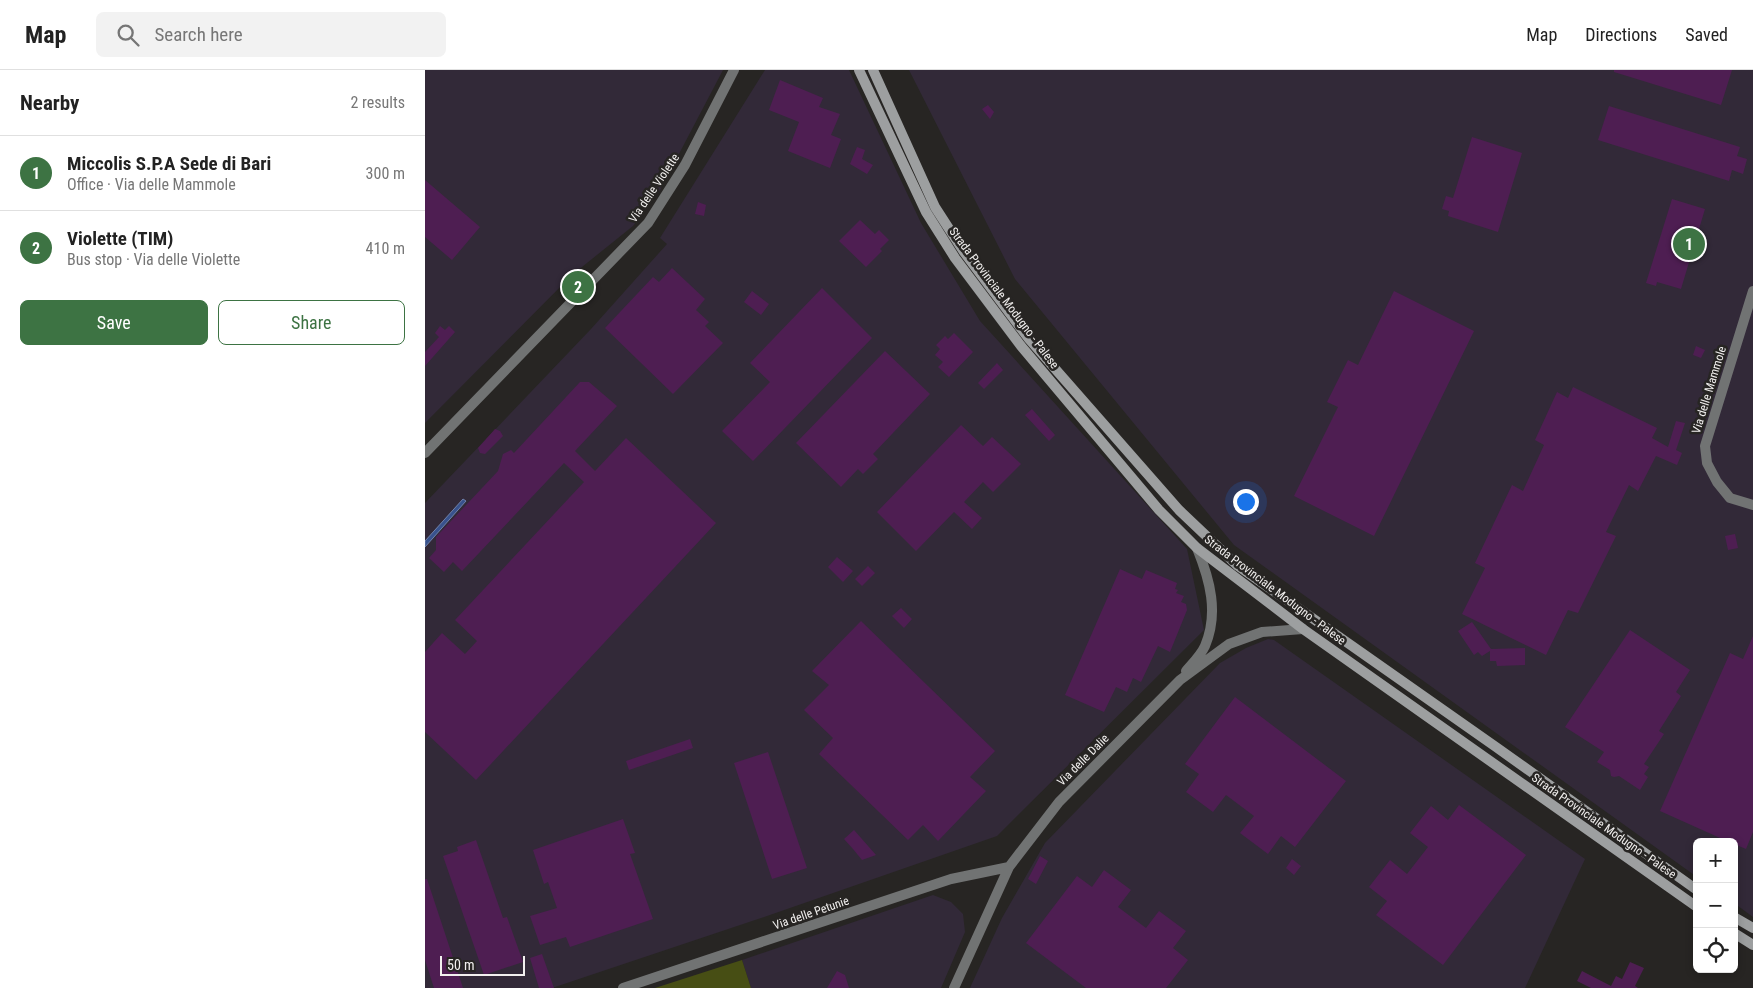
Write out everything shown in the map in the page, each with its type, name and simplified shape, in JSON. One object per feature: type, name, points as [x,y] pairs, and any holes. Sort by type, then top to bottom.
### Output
[{"type":"main road","name":"Strada Provinciale Modugno - Palese","points":[[859,70],[926,212],[955,258],[1021,346],[1159,510],[1197,548],[1303,629],[1693,904]]},
{"type":"main road","name":"Strada Provinciale Modugno - Palese","points":[[873,70],[935,207],[964,252],[1029,339],[1179,510],[1200,531],[1238,566],[1693,887]]},
{"type":"main road","points":[[1738,919],[1753,928]]},
{"type":"main road","points":[[1738,936],[1753,945]]},
{"type":"street","name":"Via delle Violette","points":[[425,453],[648,223],[685,165],[734,70]]},
{"type":"street","name":"Via delle Mammole","points":[[1753,291],[1705,446],[1707,463],[1717,482],[1730,498],[1753,505]]},
{"type":"street","points":[[1180,680],[1205,647],[1213,616],[1210,588],[1197,548]]},
{"type":"street","name":"Via delle Dalie","points":[[954,988],[1009,867],[1059,802],[1180,680],[1229,644],[1262,632],[1303,629]]},
{"type":"street","name":"Via delle Petunie","points":[[623,988],[951,879],[1009,867]]},
{"type":"shaded area","points":[[425,70],[723,70],[659,192],[633,226],[572,275],[425,423]]},
{"type":"shaded area","points":[[765,70],[849,70],[921,223],[980,321],[1187,549],[1204,630],[997,836],[552,988],[425,988],[425,503],[591,329],[667,244],[660,238]]},
{"type":"shaded area","points":[[909,70],[1753,70],[1753,917],[1738,906],[1738,838],[1693,838],[1693,874],[1234,545],[1015,279]]},
{"type":"shaded area","points":[[1268,639],[1274,640],[1585,859],[1525,988],[970,988],[1002,918],[1045,843],[1220,663],[1246,648]]},
{"type":"shaded area","points":[[933,895],[951,902],[963,914],[965,932],[941,988],[751,988],[742,960]]},
{"type":"green space","points":[[742,960],[751,988],[655,988]]},
{"type":"water","points":[[463,499],[466,501],[425,547],[425,541]]},
{"type":"building","points":[[1614,70],[1732,70],[1721,105],[1614,72]]},
{"type":"building","points":[[780,80],[823,98],[819,107],[840,114],[831,135],[841,139],[830,168],[788,151],[799,122],[769,110]]},
{"type":"building","points":[[988,105],[994,112],[990,119],[982,109]]},
{"type":"building","points":[[1609,106],[1740,147],[1737,156],[1747,159],[1743,174],[1732,170],[1729,181],[1598,140]]},
{"type":"building","points":[[1472,137],[1522,153],[1498,232],[1448,216],[1449,211],[1442,209],[1446,196],[1453,198]]},
{"type":"building","points":[[857,147],[865,150],[862,159],[873,165],[867,174],[850,164]]},
{"type":"building","points":[[425,180],[480,227],[452,260],[425,237]]},
{"type":"building","points":[[1672,199],[1705,209],[1681,289],[1657,282],[1656,286],[1646,283]]},
{"type":"building","points":[[698,202],[706,205],[704,216],[695,214]]},
{"type":"building","points":[[860,220],[875,234],[879,230],[889,240],[880,249],[882,251],[866,267],[839,241]]},
{"type":"building","points":[[672,268],[705,299],[696,310],[709,322],[705,326],[723,343],[673,394],[605,328],[653,277],[659,282]]},
{"type":"building","points":[[822,288],[872,338],[753,461],[722,431],[770,382],[750,363]]},
{"type":"building","points":[[752,291],[769,304],[761,315],[744,302]]},
{"type":"building","points":[[1394,291],[1474,331],[1374,536],[1294,496],[1338,407],[1327,402],[1348,360],[1358,365]]},
{"type":"building","points":[[440,326],[445,330],[449,326],[455,332],[425,366],[425,352],[439,337],[435,333]]},
{"type":"building","points":[[954,333],[973,352],[949,377],[938,367],[943,362],[935,355],[940,349],[936,345],[945,336],[948,339]]},
{"type":"building","points":[[1696,346],[1705,350],[1701,358],[1693,355]]},
{"type":"building","points":[[885,351],[930,394],[873,454],[878,459],[863,474],[858,469],[841,487],[796,443]]},
{"type":"building","points":[[997,363],[1003,370],[984,389],[978,383]]},
{"type":"building","points":[[580,382],[589,382],[617,406],[575,451],[595,471],[626,438],[716,523],[476,780],[425,732],[425,652],[442,633],[465,654],[477,641],[455,620],[584,482],[564,463],[462,571],[453,562],[444,572],[429,558],[436,550],[436,537],[498,471],[503,454],[511,450],[514,453]]},
{"type":"building","points":[[1573,387],[1657,428],[1652,438],[1668,447],[1676,421],[1685,423],[1676,450],[1682,453],[1677,465],[1656,456],[1638,491],[1629,485],[1606,532],[1616,536],[1578,613],[1568,610],[1546,655],[1462,614],[1485,568],[1475,563],[1512,485],[1523,491],[1544,445],[1535,440],[1557,392],[1568,398]]},
{"type":"building","points":[[1032,409],[1055,435],[1049,441],[1025,415]]},
{"type":"building","points":[[961,425],[983,446],[992,437],[1021,464],[993,492],[983,482],[964,502],[982,518],[972,529],[954,512],[916,551],[877,512]]},
{"type":"building","points":[[495,429],[500,431],[503,436],[485,454],[480,453],[478,448]]},
{"type":"building","points":[[1735,534],[1738,548],[1728,550],[1725,536]]},
{"type":"building","points":[[837,557],[853,571],[843,582],[828,567]]},
{"type":"building","points":[[868,566],[875,573],[862,586],[855,579]]},
{"type":"building","points":[[1120,569],[1142,579],[1146,570],[1177,583],[1175,589],[1178,590],[1176,593],[1184,596],[1181,602],[1186,604],[1187,610],[1170,652],[1158,646],[1141,682],[1133,678],[1127,692],[1116,687],[1104,712],[1065,695]]},
{"type":"building","points":[[901,608],[912,619],[904,628],[892,616]]},
{"type":"building","points":[[861,621],[995,751],[970,777],[986,791],[938,841],[923,825],[908,840],[819,754],[833,738],[804,710],[829,685],[812,671]]},
{"type":"building","points":[[1472,622],[1491,649],[1525,648],[1525,665],[1497,666],[1496,661],[1490,661],[1490,651],[1482,656],[1478,652],[1474,655],[1458,631]]},
{"type":"building","points":[[1630,630],[1690,670],[1676,692],[1681,696],[1659,731],[1664,734],[1644,764],[1649,767],[1644,774],[1648,777],[1640,790],[1619,776],[1611,776],[1610,770],[1597,762],[1604,752],[1565,727]]},
{"type":"building","points":[[1753,636],[1753,832],[1746,849],[1738,846],[1738,838],[1720,838],[1660,811],[1730,653],[1743,659]]},
{"type":"building","points":[[1235,697],[1346,781],[1295,847],[1281,836],[1268,854],[1240,833],[1254,816],[1226,795],[1213,812],[1186,792],[1199,774],[1185,764]]},
{"type":"building","points":[[690,739],[693,748],[629,770],[626,761]]},
{"type":"building","points":[[768,752],[807,868],[772,879],[734,763]]},
{"type":"building","points":[[1459,805],[1526,855],[1443,965],[1376,915],[1387,901],[1369,887],[1390,860],[1407,874],[1428,847],[1410,833],[1431,806],[1448,820]]},
{"type":"building","points":[[623,819],[635,853],[630,854],[653,919],[570,947],[566,937],[540,945],[530,916],[557,908],[548,882],[544,884],[533,850]]},
{"type":"building","points":[[854,830],[876,855],[862,860],[844,839]]},
{"type":"building","points":[[476,840],[503,918],[507,917],[523,962],[484,975],[443,856],[458,851],[457,847]]},
{"type":"building","points":[[1040,856],[1048,861],[1036,884],[1028,879]]},
{"type":"building","points":[[1292,859],[1301,866],[1294,875],[1286,868]]},
{"type":"building","points":[[1104,870],[1131,890],[1118,907],[1146,928],[1159,911],[1186,931],[1173,948],[1188,960],[1166,988],[1086,988],[1026,943],[1077,876],[1092,887]]},
{"type":"building","points":[[425,879],[427,879],[463,988],[434,988],[425,960]]},
{"type":"building","points":[[542,954],[554,988],[539,988],[530,958]]},
{"type":"building","points":[[1630,962],[1644,968],[1635,986],[1638,988],[1591,988],[1577,981],[1582,971],[1611,986],[1616,976],[1622,979]]},
{"type":"building","points":[[837,971],[845,975],[849,988],[827,988]]},
{"type":"place","name":"Miccolis S.P.A Sede di Bari","points":[[1689,244]]},
{"type":"place","name":"Violette (TIM)","points":[[578,287]]}]
